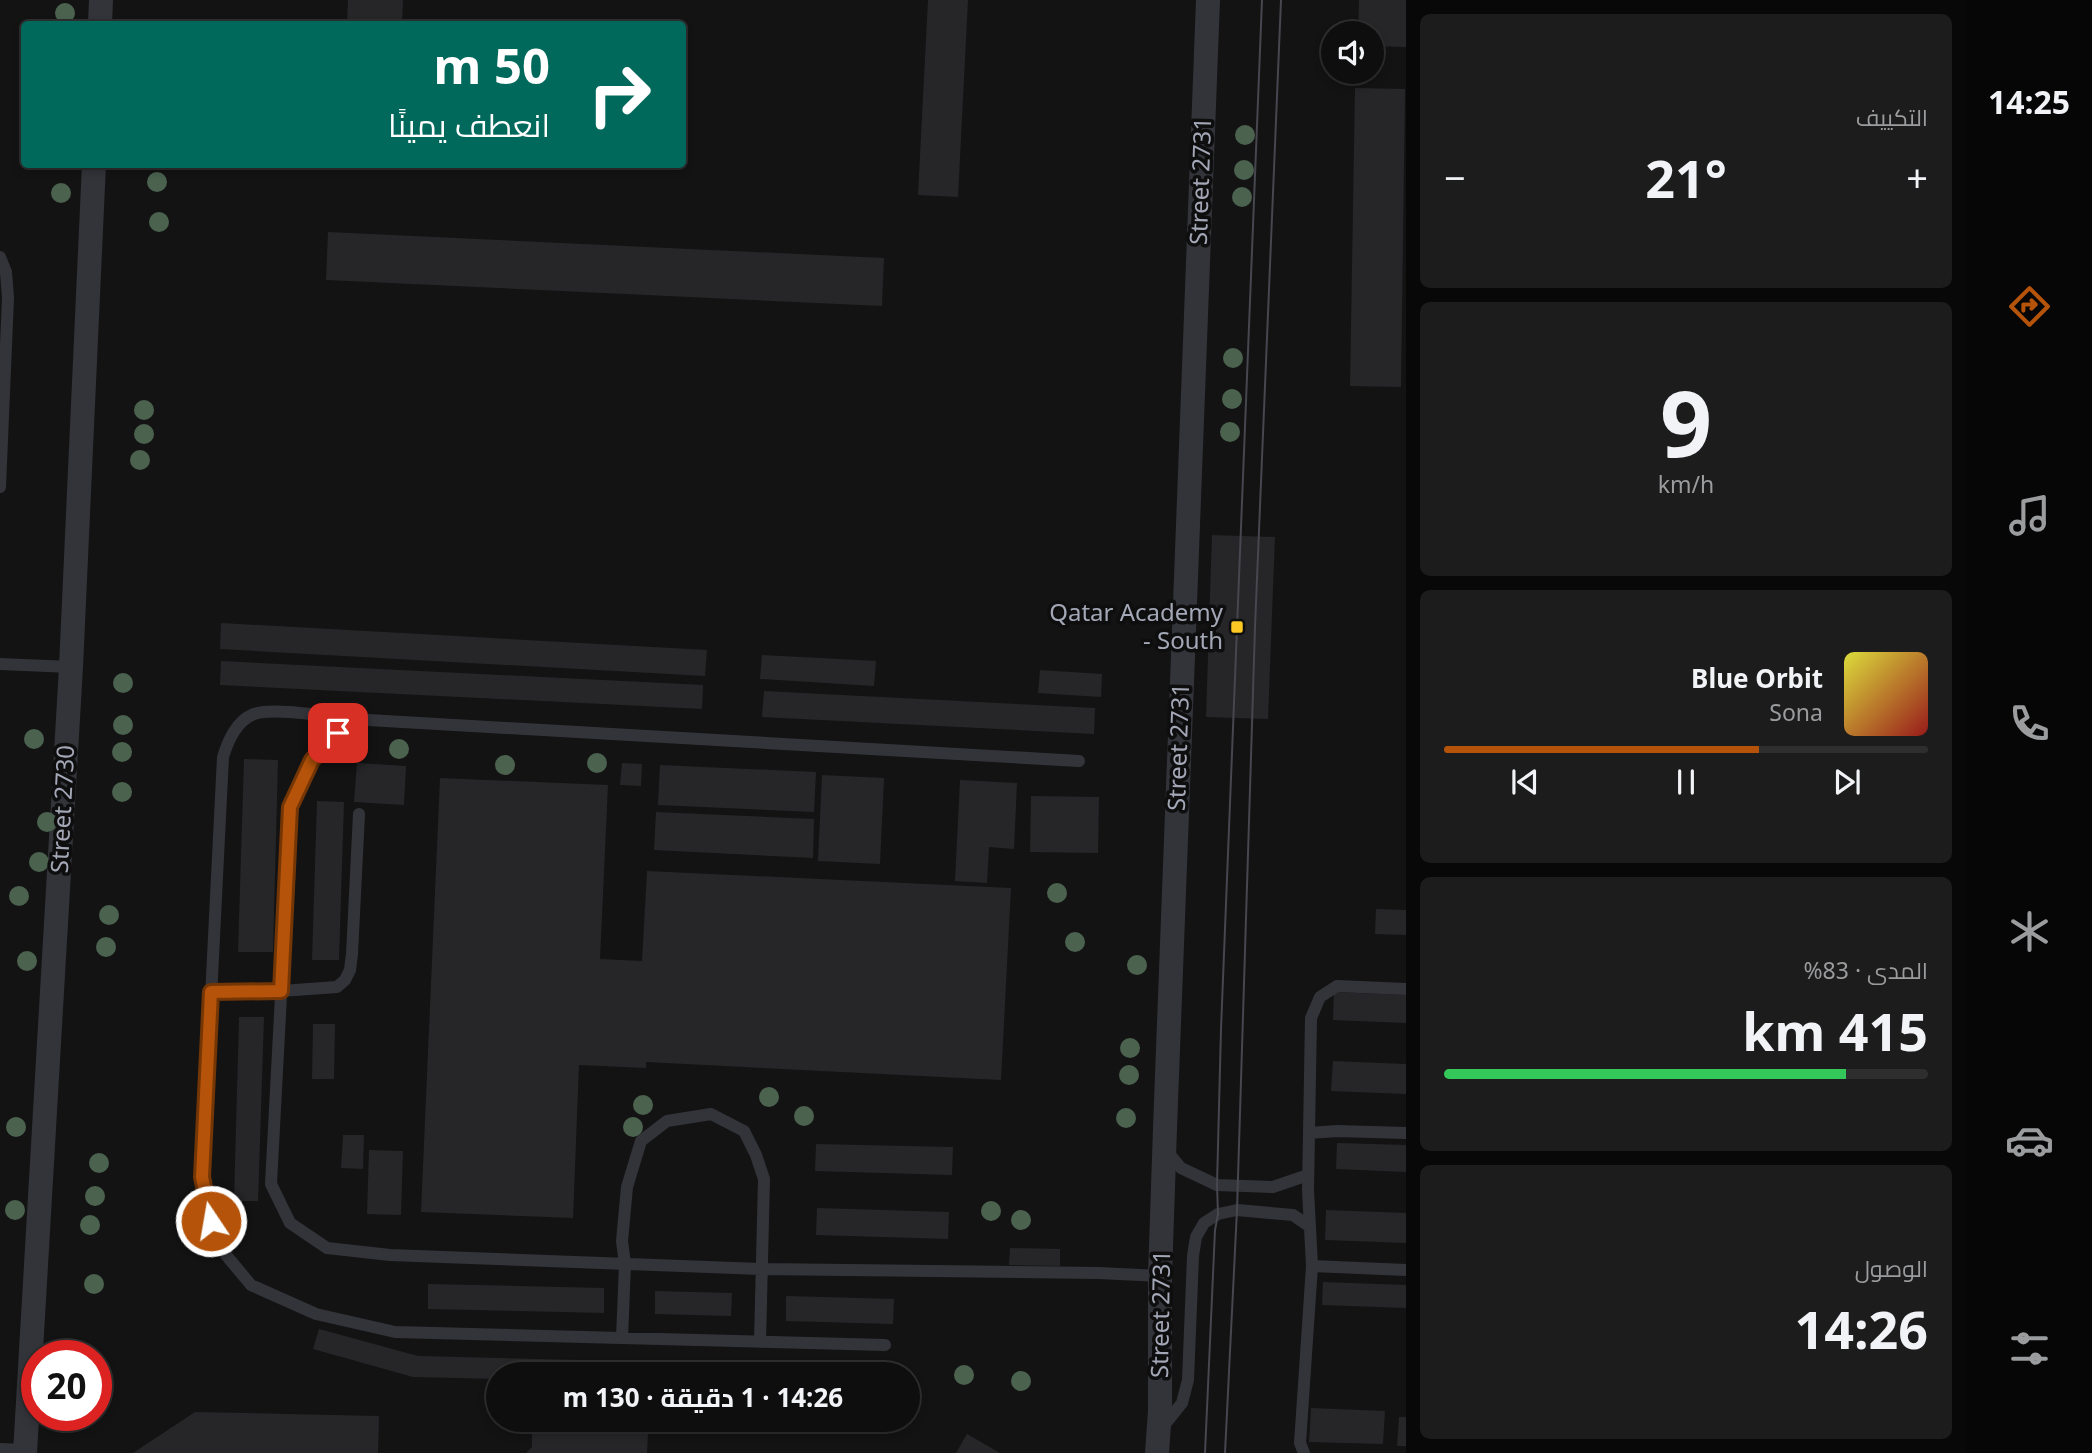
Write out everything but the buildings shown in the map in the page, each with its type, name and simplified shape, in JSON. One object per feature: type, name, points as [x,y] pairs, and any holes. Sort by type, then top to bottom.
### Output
[{"type":"street","points":[[100,21],[101,0]]},
{"type":"street","name":"Street 2731","points":[[1157,1443],[1164,1147],[1208,0]]},
{"type":"street","name":"Street 2730","points":[[25,1452],[71,667],[94,168]]},
{"type":"lane","points":[[0,257],[6,271],[8,298],[0,487]]},
{"type":"lane","points":[[0,664],[71,667]]},
{"type":"lane","points":[[886,1345],[395,1332],[316,1314],[251,1285],[216,1243],[202,1177],[223,757],[231,734],[253,715],[291,712],[351,719],[1079,761]]},
{"type":"lane","points":[[351,719],[312,760],[290,807],[271,1184],[290,1223],[327,1248],[390,1255],[761,1269],[1160,1276]]},
{"type":"lane","points":[[211,992],[337,987],[345,980],[350,970],[358,868],[359,814]]},
{"type":"lane","points":[[1304,1453],[1300,1443],[1312,1266],[1308,1175],[1311,1018],[1320,997],[1337,986],[1406,989]]},
{"type":"lane","points":[[622,1338],[625,1264],[622,1241],[627,1187],[641,1141],[667,1121],[711,1114],[744,1131],[764,1179],[760,1342]]},
{"type":"lane","points":[[1309,1133],[1406,1133]]},
{"type":"lane","points":[[1164,1147],[1181,1168],[1217,1185],[1273,1187],[1308,1175]]},
{"type":"lane","points":[[1157,1443],[1182,1404],[1188,1380],[1193,1256],[1195,1237],[1204,1223],[1218,1214],[1237,1210],[1293,1215],[1309,1226]]},
{"type":"lane","points":[[1312,1266],[1406,1270]]},
{"type":"lane","points":[[0,1449],[25,1452]]},
{"type":"tram line","points":[[1205,1453],[1215,1230],[1218,1214],[1221,1029],[1262,0]]},
{"type":"tram line","points":[[1225,1453],[1237,1210],[1255,627],[1281,0]]},
{"type":"place","name":"Qatar Academy - South","points":[[1237,627]]},
{"type":"route","points":[[211,1221],[202,1177],[211,992],[281,991],[290,807],[312,760],[338,733]]}]
